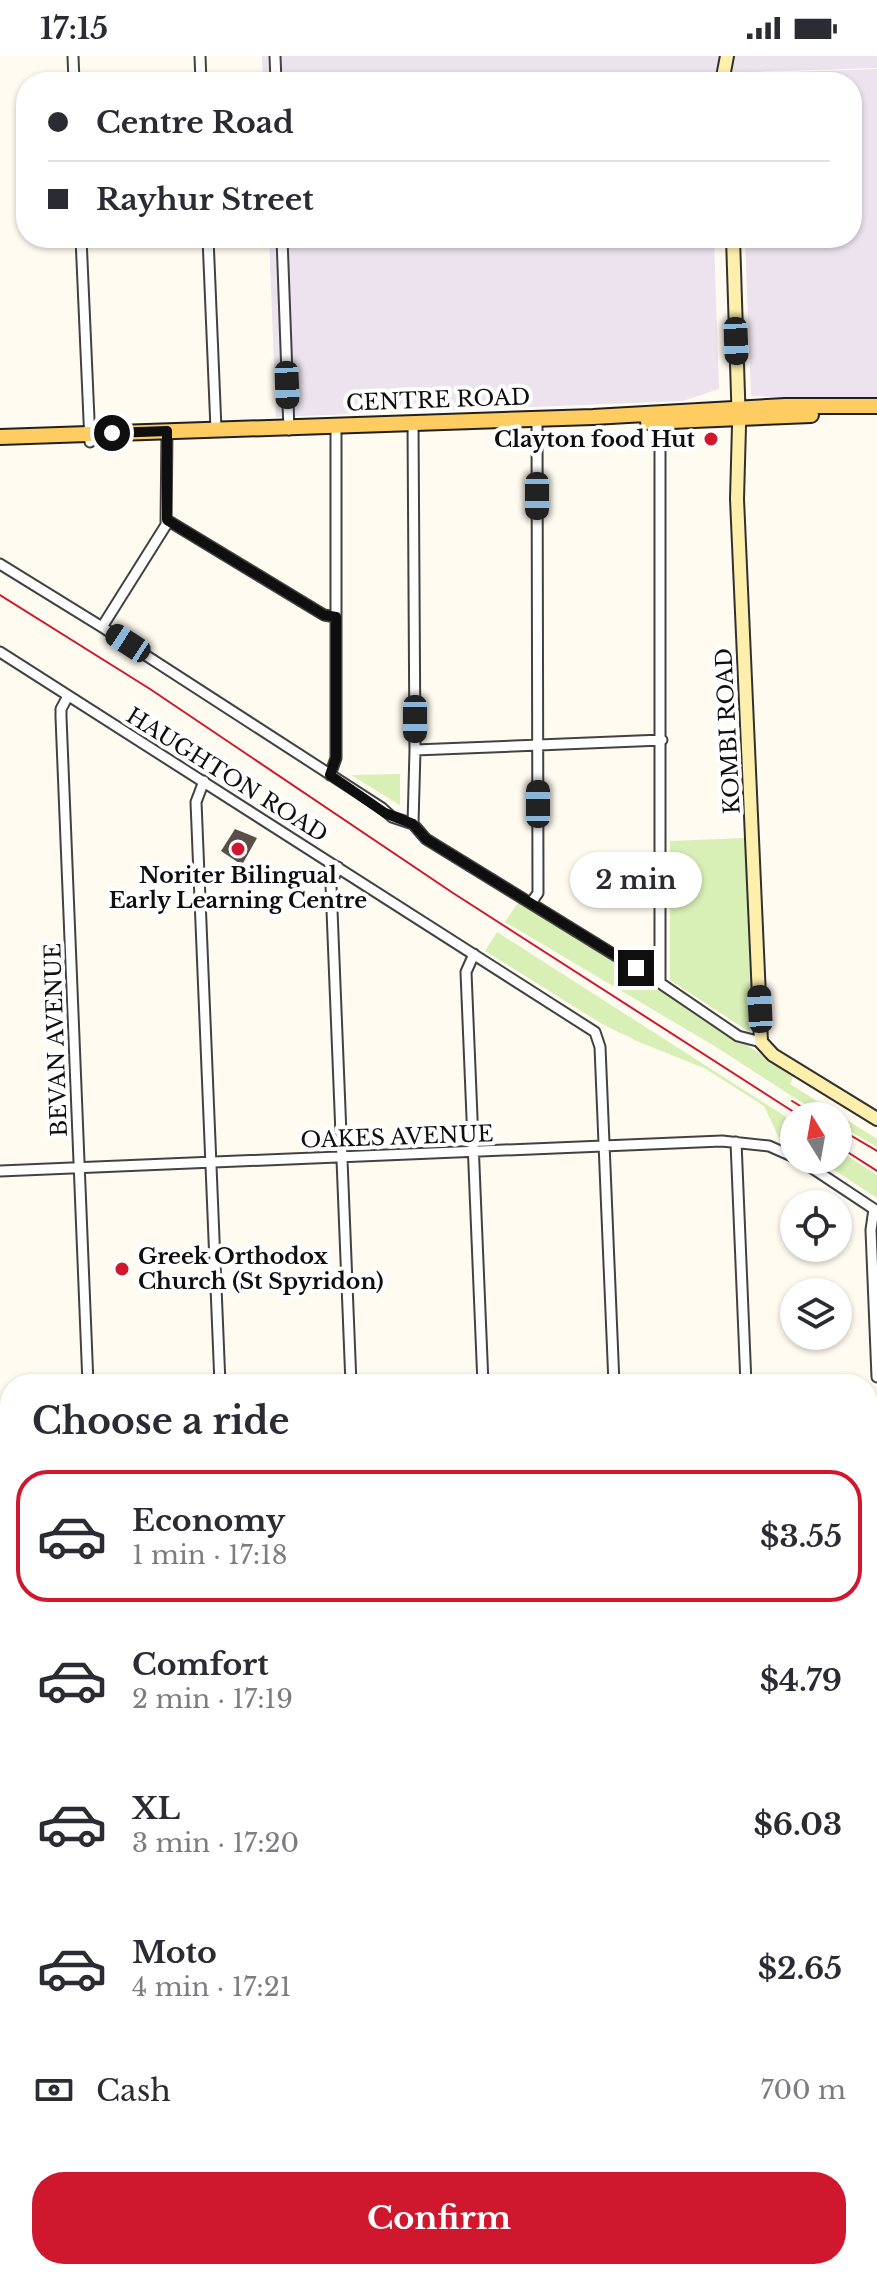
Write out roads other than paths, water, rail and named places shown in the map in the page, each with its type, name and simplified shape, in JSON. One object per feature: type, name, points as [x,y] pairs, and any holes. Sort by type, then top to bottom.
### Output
[{"type":"main road","name":"KOMBI ROAD","points":[[733,248],[737,499],[761,1042]]},
{"type":"main road","name":"CENTRE ROAD","points":[[0,445],[90,438],[877,406]]},
{"type":"main road","name":"CENTRE ROAD","points":[[738,413],[877,413]]},
{"type":"main road","name":"CENTRE ROAD","points":[[167,435],[216,429],[336,433],[413,426]]},
{"type":"main road","name":"CENTRE ROAD","points":[[0,437],[90,438]]},
{"type":"main road","points":[[761,1042],[773,1055],[877,1119]]},
{"type":"street","points":[[81,248],[90,438]]},
{"type":"street","points":[[208,248],[216,429]]},
{"type":"street","points":[[282,248],[289,431]]},
{"type":"street","points":[[660,416],[660,983]]},
{"type":"street","points":[[531,903],[538,893],[537,422]]},
{"type":"street","points":[[413,426],[413,824]]},
{"type":"street","points":[[330,775],[336,758],[336,433]]},
{"type":"street","points":[[102,627],[167,520],[167,435]]},
{"type":"street","points":[[167,520],[324,615],[336,617]]},
{"type":"street","points":[[0,564],[102,627],[385,813],[413,824],[426,839],[660,983],[738,1036],[761,1042]]},
{"type":"street","name":"HAUGHTON ROAD","points":[[0,652],[595,1032],[600,1047],[604,1146]]},
{"type":"street","name":"BEVAN AVENUE","points":[[68,696],[61,717],[88,1374]]},
{"type":"street","points":[[415,750],[662,740]]},
{"type":"street","points":[[204,781],[196,802],[220,1374]]},
{"type":"street","points":[[338,867],[331,885],[351,1374]]},
{"type":"street","points":[[474,954],[466,972],[483,1374]]},
{"type":"street","points":[[736,1142],[746,1374]]},
{"type":"street","name":"OAKES AVENUE","points":[[0,1171],[736,1142],[769,1146],[780,1151]]},
{"type":"street","points":[[604,1146],[614,1374]]},
{"type":"street","points":[[821,1174],[876,1210],[871,1230],[877,1374]]},
{"type":"railway","points":[[0,595],[150,689],[453,893],[780,1103]]},
{"type":"railway","points":[[852,1136],[877,1151]]},
{"type":"railway","points":[[852,1155],[877,1171]]},
{"type":"place","name":"Clayton food Hut","points":[[711,439]]},
{"type":"place","name":"Noriter Bilingual Early Learning Centre","points":[[238,849]]},
{"type":"place","name":"Greek Orthodox Church (St Spyridon)","points":[[122,1269]]}]
